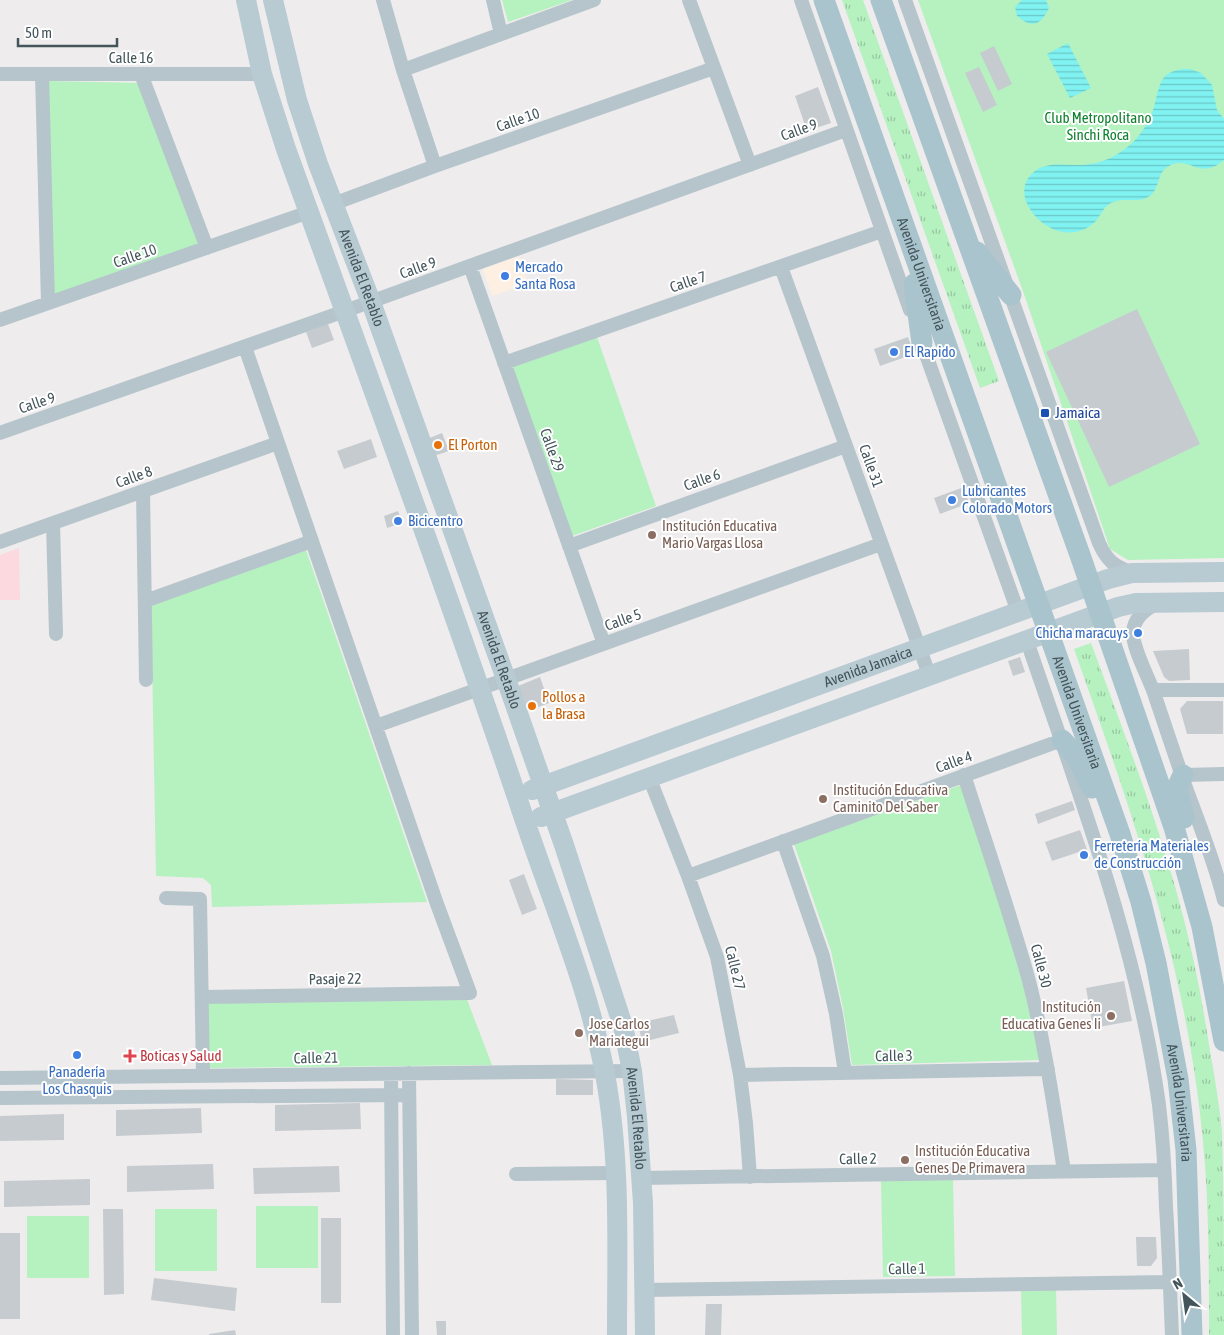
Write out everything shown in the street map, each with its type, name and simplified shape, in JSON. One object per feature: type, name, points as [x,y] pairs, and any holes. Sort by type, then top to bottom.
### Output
[{"type":"main road","name":"Avenida El Retablo","points":[[246,0],[262,74],[286,149],[480,688],[581,980],[605,1072],[611,1108],[616,1173],[617,1335]]},
{"type":"main road","name":"Avenida El Retablo","points":[[273,0],[297,100],[506,679],[623,1026],[632,1071],[638,1117],[645,1335]]},
{"type":"main road","name":"Avenida Universitaria","points":[[824,0],[1120,834],[1144,911],[1156,962],[1178,1079],[1186,1158],[1192,1335]]},
{"type":"main road","points":[[881,0],[1158,780],[1189,880],[1211,970],[1224,1041]]},
{"type":"main road","points":[[966,238],[1011,295]]},
{"type":"main road","points":[[910,242],[922,343]]},
{"type":"main road","name":"Avenida Jamaica","points":[[517,795],[1090,586],[1132,573],[1224,572]]},
{"type":"main road","name":"Avenida Jamaica","points":[[526,822],[1049,634],[1118,607],[1136,604],[1224,602]]},
{"type":"main road","points":[[886,660],[895,673],[896,689]]},
{"type":"main road","points":[[1062,740],[1076,756],[1104,813],[1120,834]]},
{"type":"main road","points":[[1182,775],[1176,788],[1191,845],[1189,880]]},
{"type":"street","points":[[383,0],[403,70],[435,166]]},
{"type":"street","points":[[493,0],[501,34]]},
{"type":"street","points":[[403,70],[594,0]]},
{"type":"street","points":[[690,0],[750,165]]},
{"type":"street","name":"Avenida Universitaria","points":[[800,0],[1018,612]]},
{"type":"street","points":[[905,0],[1099,543],[1105,557],[1117,568],[1132,573]]},
{"type":"street","name":"Calle 10","points":[[334,204],[435,166],[714,68]]},
{"type":"street","name":"Calle 16","points":[[0,74],[262,74]]},
{"type":"street","points":[[42,74],[48,303]]},
{"type":"street","points":[[140,74],[207,248]]},
{"type":"street","name":"Calle 9","points":[[0,433],[345,312],[846,130]]},
{"type":"street","name":"Calle 10","points":[[0,320],[309,212]]},
{"type":"street","name":"Calle 7","points":[[504,363],[882,231]]},
{"type":"street","name":"Calle 29","points":[[470,266],[604,644]]},
{"type":"street","name":"Calle 31","points":[[781,266],[930,677]]},
{"type":"street","points":[[245,347],[376,726]]},
{"type":"street","name":"Calle 8","points":[[0,542],[278,443]]},
{"type":"street","name":"Calle 6","points":[[569,546],[846,446]]},
{"type":"street","points":[[143,491],[146,680]]},
{"type":"street","points":[[53,523],[56,634]]},
{"type":"street","points":[[145,601],[312,541]]},
{"type":"street","name":"Calle 5","points":[[376,726],[881,544]]},
{"type":"street","points":[[1158,603],[1143,610],[1137,620],[1133,632],[1136,647],[1182,775],[1219,861],[1224,900]]},
{"type":"street","name":"Avenida Universitaria","points":[[1027,641],[1104,866],[1129,952],[1159,1106],[1172,1335]]},
{"type":"street","points":[[1153,690],[1224,690]]},
{"type":"street","name":"Pasaje 22","points":[[202,997],[470,993],[437,904],[376,726]]},
{"type":"street","name":"Calle 4","points":[[688,876],[1062,740]]},
{"type":"street","points":[[1182,775],[1224,774]]},
{"type":"street","name":"Calle 30","points":[[964,776],[1011,918],[1029,982],[1048,1069],[1064,1171]]},
{"type":"street","name":"Calle 27","points":[[649,777],[717,957],[740,1075],[750,1177]]},
{"type":"street","points":[[783,841],[823,956],[836,1014],[845,1073]]},
{"type":"street","points":[[166,898],[200,899],[203,1076]]},
{"type":"street","name":"Calle 3","points":[[740,1075],[1048,1069]]},
{"type":"street","name":"Calle 21","points":[[0,1078],[632,1071]]},
{"type":"street","points":[[409,1073],[412,1335]]},
{"type":"street","points":[[392,1074],[393,1335]]},
{"type":"street","points":[[0,1098],[409,1095]]},
{"type":"street","name":"Calle 2","points":[[641,1178],[1164,1170]]},
{"type":"street","points":[[516,1174],[616,1173]]},
{"type":"street","name":"Calle 1","points":[[644,1290],[1170,1282]]},
{"type":"shaded area","name":"Mercado Santa Rosa","points":[[519,256],[528,283],[492,296],[483,269]]},
{"type":"shaded area","points":[[19,548],[20,600],[0,600],[0,555]]},
{"type":"green space","points":[[502,0],[572,0],[508,22]]},
{"type":"green space","points":[[842,0],[863,0],[999,381],[980,388]]},
{"type":"green space","name":"Club Metropolitano Sinchi Roca","points":[[918,0],[1224,0],[1224,558],[1128,560],[1110,549],[1025,297]]},
{"type":"green space","points":[[48,81],[144,83],[204,242],[50,297]]},
{"type":"green space","points":[[597,337],[656,506],[572,536],[512,366]]},
{"type":"green space","points":[[306,550],[427,902],[212,907],[211,885],[203,878],[156,876],[151,605]]},
{"type":"green space","points":[[1091,643],[1139,774],[1172,874],[1200,993],[1222,1131],[1224,1335],[1209,1335],[1208,1228],[1205,1165],[1199,1104],[1186,1023],[1172,958],[1148,868],[1120,780],[1074,649]]},
{"type":"green space","points":[[961,785],[1024,988],[1040,1060],[852,1065],[831,951],[794,844]]},
{"type":"green space","points":[[466,997],[492,1065],[207,1068],[205,1001]]},
{"type":"green space","points":[[953,1179],[955,1276],[883,1277],[881,1180]]},
{"type":"green space","points":[[256,1206],[318,1206],[318,1268],[256,1268]]},
{"type":"green space","points":[[155,1209],[217,1209],[217,1271],[155,1271]]},
{"type":"green space","points":[[27,1216],[89,1216],[89,1278],[27,1278]]},
{"type":"green space","points":[[1056,1287],[1057,1335],[1022,1335],[1021,1288]]},
{"type":"water","points":[[1022,0],[1046,0],[1049,8],[1039,21],[1032,24],[1027,23],[1017,16],[1015,7]]},
{"type":"water","points":[[1068,43],[1091,88],[1070,98],[1047,54]]},
{"type":"water","points":[[1190,69],[1201,73],[1212,85],[1217,110],[1224,119],[1224,160],[1208,168],[1184,163],[1171,165],[1163,171],[1151,195],[1137,200],[1121,200],[1111,203],[1094,223],[1077,232],[1059,231],[1042,223],[1028,205],[1025,197],[1025,184],[1029,177],[1042,167],[1058,164],[1082,165],[1096,163],[1109,159],[1121,152],[1142,132],[1151,116],[1159,87],[1164,77],[1169,73]]},
{"type":"building","points":[[994,46],[1012,84],[998,91],[980,53]]},
{"type":"building","points":[[979,67],[997,105],[983,112],[965,73]]},
{"type":"building","points":[[818,87],[831,123],[807,131],[795,96]]},
{"type":"building","points":[[1137,309],[1200,444],[1109,487],[1046,352]]},
{"type":"building","points":[[328,324],[334,340],[312,348],[306,332]]},
{"type":"building","name":"El Rapido","points":[[908,337],[914,354],[880,366],[874,349]]},
{"type":"building","name":"El Porton","points":[[442,433],[449,451],[434,456],[427,439]]},
{"type":"building","points":[[371,439],[377,457],[344,469],[337,451]]},
{"type":"building","name":"Lubricantes Colorado Motors","points":[[964,487],[969,503],[940,514],[934,498]]},
{"type":"building","points":[[398,511],[402,523],[387,528],[384,516]]},
{"type":"building","points":[[1189,649],[1190,680],[1169,681],[1164,677],[1153,651]]},
{"type":"building","points":[[1020,657],[1025,672],[1013,676],[1008,661]]},
{"type":"building","points":[[540,677],[549,703],[528,711],[518,686]]},
{"type":"building","points":[[1187,701],[1223,701],[1223,734],[1187,734],[1180,709]]},
{"type":"building","points":[[1072,801],[1075,810],[1038,824],[1035,814]]},
{"type":"building","points":[[1080,830],[1090,858],[1082,861],[1079,852],[1052,861],[1045,842]]},
{"type":"building","points":[[524,874],[537,909],[522,915],[509,880]]},
{"type":"building","points":[[1124,981],[1132,1021],[1093,1028],[1086,988]]},
{"type":"building","points":[[674,1015],[679,1033],[642,1042],[638,1023]]},
{"type":"building","points":[[556,1079],[593,1080],[593,1095],[556,1095]]},
{"type":"building","points":[[360,1103],[361,1129],[275,1131],[275,1105]]},
{"type":"building","points":[[201,1108],[202,1133],[116,1136],[116,1110]]},
{"type":"building","points":[[64,1114],[64,1140],[0,1141],[0,1116]]},
{"type":"building","points":[[213,1164],[214,1189],[127,1192],[127,1166]]},
{"type":"building","points":[[339,1166],[340,1192],[254,1194],[253,1168]]},
{"type":"building","points":[[90,1179],[90,1205],[4,1207],[4,1181]]},
{"type":"building","points":[[103,1209],[123,1209],[124,1294],[104,1295]]},
{"type":"building","points":[[321,1218],[341,1218],[341,1303],[321,1303]]},
{"type":"building","points":[[0,1233],[20,1233],[20,1319],[0,1319]]},
{"type":"building","points":[[1136,1237],[1156,1237],[1157,1258],[1151,1266],[1137,1266]]},
{"type":"building","points":[[154,1278],[237,1288],[235,1311],[151,1300]]},
{"type":"building","points":[[706,1304],[722,1304],[721,1335],[705,1335]]},
{"type":"building","points":[[436,1321],[446,1321],[446,1335],[437,1335]]},
{"type":"building","points":[[235,1330],[236,1335],[209,1335],[209,1334]]},
{"type":"place","name":"Mercado Santa Rosa","points":[[505,276]]},
{"type":"place","name":"El Rapido","points":[[894,352]]},
{"type":"place","name":"Jamaica","points":[[1045,413]]},
{"type":"place","name":"El Porton","points":[[438,445]]},
{"type":"place","name":"Lubricantes Colorado Motors","points":[[952,500]]},
{"type":"place","name":"Bicicentro","points":[[398,521]]},
{"type":"place","name":"Institución Educativa Mario Vargas Llosa","points":[[652,535]]},
{"type":"place","name":"Chicha maracuys","points":[[1138,633]]},
{"type":"place","name":"Pollos a la Brasa","points":[[532,706]]},
{"type":"place","name":"Institución Educativa Caminito Del Saber","points":[[823,799]]},
{"type":"place","name":"Ferretería Materiales de Construcción","points":[[1084,855]]},
{"type":"place","name":"Institución Educativa Genes Ii","points":[[1111,1016]]},
{"type":"place","name":"Jose Carlos Mariategui","points":[[579,1033]]},
{"type":"place","name":"Panadería Los Chasquis","points":[[77,1055]]},
{"type":"place","name":"Boticas y Salud","points":[[130,1056]]},
{"type":"place","name":"Institución Educativa Genes De Primavera","points":[[905,1160]]}]
